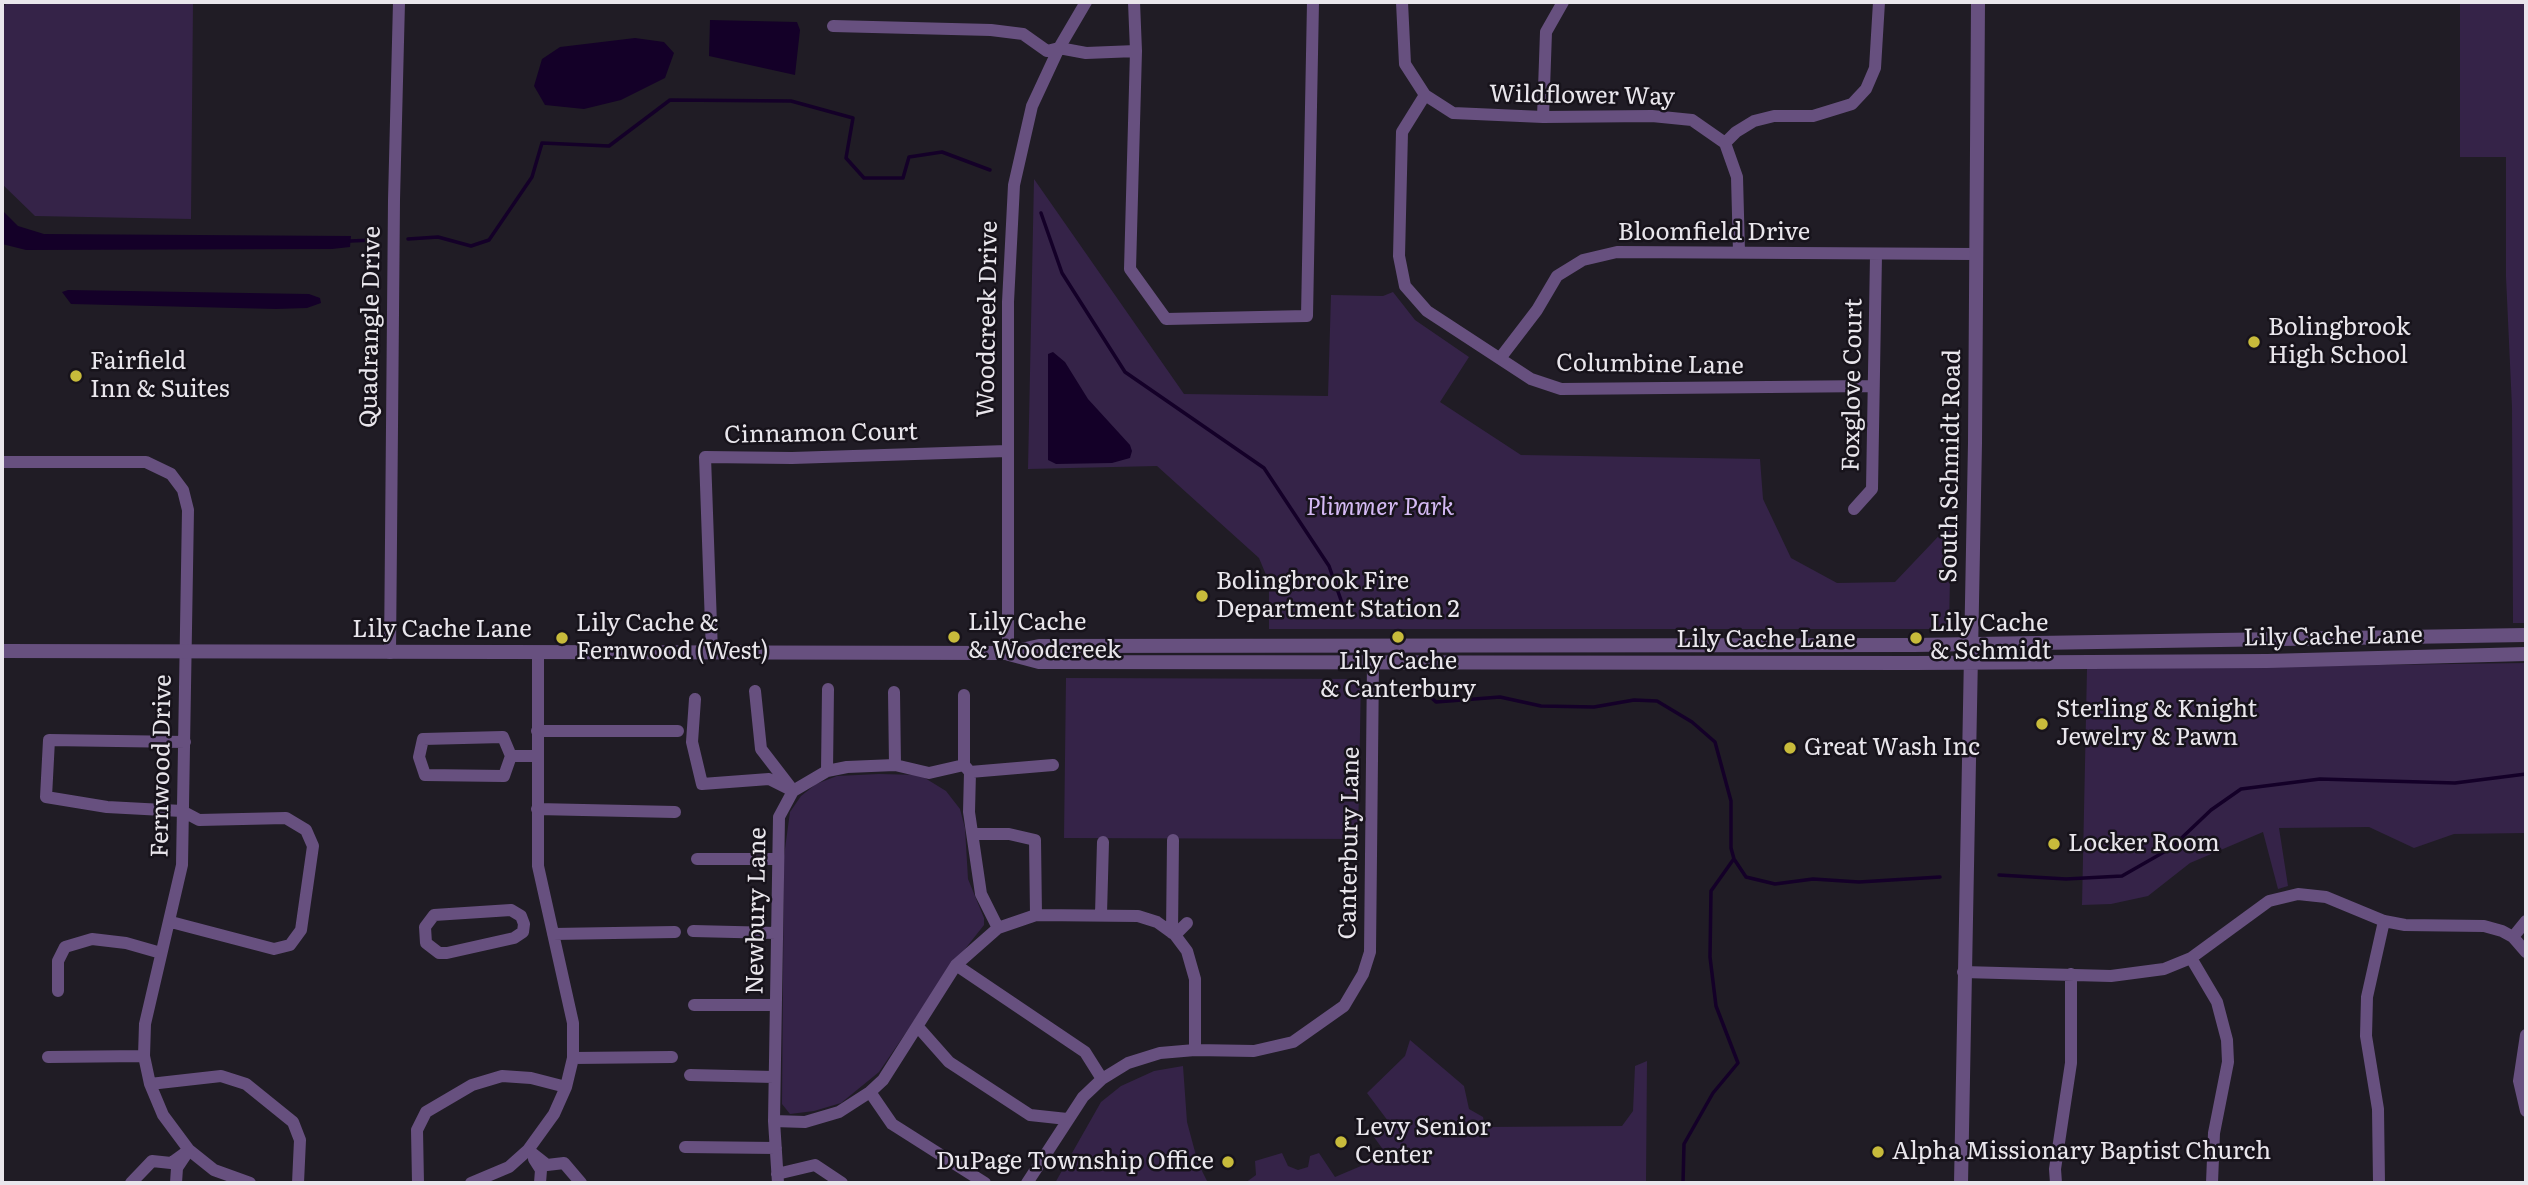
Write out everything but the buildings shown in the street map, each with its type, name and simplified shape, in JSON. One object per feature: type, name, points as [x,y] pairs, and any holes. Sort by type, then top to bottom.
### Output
[{"type":"street","name":"Quadrangle Drive","points":[[390,653],[394,200],[399,2]]},
{"type":"street","name":"Woodcreek Drive","points":[[1008,653],[1007,451],[1010,234],[1014,185],[1032,106],[1059,48],[1087,2]]},
{"type":"street","points":[[1134,2],[1136,51],[1130,269],[1166,319],[1304,318],[1308,313],[1313,2]]},
{"type":"street","name":"Wildflower Way","points":[[1402,2],[1405,64],[1425,95],[1453,113],[1543,117],[1652,116],[1692,120],[1725,143]]},
{"type":"street","points":[[1543,117],[1546,32],[1563,2]]},
{"type":"street","points":[[1739,252],[1737,177],[1725,143],[1736,132],[1754,121],[1774,116],[1813,116],[1852,104],[1866,89],[1875,68],[1879,2]]},
{"type":"street","name":"South Schmidt Road","points":[[1961,1183],[1971,663],[1978,2]]},
{"type":"street","points":[[833,26],[991,30],[1023,34],[1047,51],[1059,48],[1086,53],[1136,51]]},
{"type":"street","name":"Columbine Lane","points":[[1425,95],[1402,132],[1399,256],[1405,286],[1427,312],[1501,357],[1531,379],[1561,389],[1873,386]]},
{"type":"street","name":"Bloomfield Drive","points":[[1501,357],[1537,310],[1558,276],[1583,260],[1617,252],[1976,254]]},
{"type":"street","name":"Foxglove Court","points":[[1854,509],[1872,488],[1876,255]]},
{"type":"street","name":"Cinnamon Court","points":[[712,653],[705,457],[792,458],[1007,451]]},
{"type":"street","name":"Fernwood Drive","points":[[2,462],[146,462],[171,474],[183,490],[188,510],[182,865],[171,922],[145,1024],[144,1056],[150,1084],[163,1115],[189,1150],[214,1170],[250,1183]]},
{"type":"street","name":"Lily Cache Lane","points":[[2,651],[184,654],[1008,653],[1039,646],[1971,645],[2526,635]]},
{"type":"street","points":[[1373,646],[1373,663]]},
{"type":"street","points":[[471,1183],[509,1167],[528,1150],[554,1114],[566,1087],[573,1058],[573,1023],[538,866],[538,653]]},
{"type":"street","name":"Lily Cache Lane","points":[[1008,653],[1039,662],[1373,663],[2280,661],[2526,654]]},
{"type":"street","name":"Canterbury Lane","points":[[1027,1183],[1067,1119],[1102,1079],[1139,1059],[1160,1053],[1195,1049],[1254,1051],[1293,1042],[1344,1006],[1363,974],[1370,952],[1373,663]]},
{"type":"street","points":[[827,771],[828,689]]},
{"type":"street","points":[[755,691],[761,749],[793,791]]},
{"type":"street","points":[[894,692],[895,765]]},
{"type":"street","points":[[964,695],[972,834],[981,894],[998,928]]},
{"type":"street","points":[[695,698],[692,742],[702,784],[769,779],[793,791]]},
{"type":"street","points":[[537,732],[677,731]]},
{"type":"street","points":[[503,737],[511,756],[504,776],[425,775],[419,757],[424,739],[503,737]]},
{"type":"street","points":[[171,922],[274,949],[290,946],[301,930],[313,846],[306,830],[286,818],[199,820],[182,811],[107,807],[46,797],[49,740],[185,742]]},
{"type":"street","points":[[511,756],[538,756]]},
{"type":"street","points":[[793,791],[827,771],[895,765],[929,773],[1053,765]]},
{"type":"street","name":"Newbury Lane","points":[[778,1178],[774,1077],[779,817],[793,791]]},
{"type":"street","points":[[537,809],[675,812]]},
{"type":"street","points":[[972,834],[995,833],[1035,840],[1035,915]]},
{"type":"street","points":[[1173,840],[1174,934]]},
{"type":"street","points":[[1101,915],[1104,842]]},
{"type":"street","points":[[697,859],[778,859]]},
{"type":"street","points":[[1963,972],[2140,974],[2164,969],[2191,958],[2255,909],[2283,895],[2311,894],[2326,897],[2384,921],[2415,925],[2484,926],[2513,937],[2526,952]]},
{"type":"street","points":[[510,910],[521,916],[524,923],[523,932],[514,938],[447,953],[432,949],[424,935],[428,920],[442,913],[510,910]]},
{"type":"street","points":[[774,1121],[805,1122],[817,1119],[839,1112],[870,1093],[883,1080],[956,965],[998,928],[1035,915],[1138,916],[1157,922],[1174,934],[1187,951],[1195,979],[1195,1049]]},
{"type":"street","points":[[524,923],[549,918]]},
{"type":"street","points":[[2513,937],[2526,920]]},
{"type":"street","points":[[2379,1183],[2379,1122],[2366,1036],[2367,997],[2384,921]]},
{"type":"street","points":[[1174,934],[1187,923]]},
{"type":"street","points":[[693,931],[776,933]]},
{"type":"street","points":[[553,934],[675,932]]},
{"type":"street","points":[[58,992],[58,961],[65,947],[92,939],[126,943],[161,953]]},
{"type":"street","points":[[2191,958],[2217,1002],[2227,1040],[2228,1062],[2214,1132],[2212,1183]]},
{"type":"street","points":[[956,965],[1085,1052],[1102,1079]]},
{"type":"street","points":[[2056,1183],[2055,1169],[2071,1063],[2071,974]]},
{"type":"street","points":[[694,1005],[776,1005]]},
{"type":"street","points":[[918,1027],[949,1062],[1030,1115],[1067,1119]]},
{"type":"street","points":[[2526,1035],[2519,1081],[2526,1111]]},
{"type":"street","points":[[48,1057],[144,1056]]},
{"type":"street","points":[[573,1058],[672,1058]]},
{"type":"street","points":[[690,1075],[774,1077]]},
{"type":"street","points":[[150,1084],[221,1076],[246,1084],[293,1122],[300,1140],[298,1183]]},
{"type":"street","points":[[418,1183],[417,1130],[426,1112],[472,1085],[502,1076],[531,1078],[566,1087]]},
{"type":"street","points":[[870,1093],[892,1124],[985,1183]]},
{"type":"street","points":[[685,1147],[776,1148]]},
{"type":"street","points":[[131,1183],[152,1161],[171,1163],[189,1150]]},
{"type":"street","points":[[176,1183],[177,1168],[189,1150]]},
{"type":"street","points":[[528,1150],[541,1170],[540,1183]]},
{"type":"street","points":[[528,1150],[547,1165],[564,1163],[582,1183]]},
{"type":"street","points":[[778,1178],[815,1165],[842,1183]]},
{"type":"green space","points":[[8,2],[193,2],[191,219],[35,216],[2,184],[2,8]]},
{"type":"green space","points":[[2526,2],[2526,623],[2513,623],[2512,407],[2506,277],[2506,157],[2460,157],[2460,4]]},
{"type":"green space","name":"Plimmer Park","points":[[1034,179],[1184,394],[1328,396],[1331,295],[1383,296],[1393,292],[1415,320],[1469,357],[1440,402],[1521,455],[1760,459],[1763,499],[1791,558],[1837,583],[1895,582],[1951,523],[1949,629],[1269,629],[1269,582],[1259,558],[1157,466],[1028,469]]},
{"type":"green space","points":[[2526,663],[2526,833],[2454,834],[2414,848],[2369,827],[2279,828],[2288,886],[2278,889],[2263,832],[2190,863],[2148,896],[2111,904],[2082,905],[2087,669]]},
{"type":"green space","points":[[1066,678],[1361,679],[1358,839],[1064,838]]},
{"type":"green space","points":[[920,775],[946,791],[960,809],[965,828],[968,879],[984,918],[984,925],[950,968],[879,1072],[841,1103],[814,1111],[790,1114],[782,1104],[784,856],[790,812],[801,796],[816,784],[837,776]]},
{"type":"green space","points":[[1410,1040],[1464,1086],[1469,1109],[1483,1117],[1485,1127],[1622,1126],[1633,1111],[1635,1066],[1647,1061],[1646,1183],[1245,1183],[1256,1175],[1255,1161],[1282,1153],[1288,1166],[1298,1170],[1308,1167],[1310,1156],[1319,1153],[1335,1177],[1387,1155],[1371,1133],[1388,1121],[1367,1093],[1405,1056]]},
{"type":"green space","points":[[1183,1066],[1187,1122],[1198,1163],[1208,1183],[1055,1183],[1101,1102],[1121,1086],[1154,1071]]},
{"type":"shaded area","points":[[710,20],[797,22],[800,30],[795,75],[709,56]]},
{"type":"shaded area","points":[[635,38],[664,42],[674,53],[665,78],[621,100],[584,109],[545,105],[534,86],[542,59],[560,47]]},
{"type":"shaded area","points":[[2,210],[18,226],[44,234],[351,236],[350,247],[332,249],[26,250],[2,244]]},
{"type":"shaded area","points":[[62,292],[309,294],[320,298],[321,303],[307,308],[276,309],[71,304]]},
{"type":"shaded area","points":[[1053,352],[1065,362],[1088,399],[1130,445],[1130,458],[1112,463],[1056,464],[1048,460],[1048,354]]},
{"type":"waterway","points":[[408,239],[438,237],[471,246],[489,240],[532,177],[542,143],[609,146],[670,100],[791,101],[853,118],[846,158],[864,178],[903,178],[909,157],[942,152],[990,170]]},
{"type":"waterway","points":[[1041,213],[1062,273],[1125,372],[1264,468],[1329,566],[1342,603]]},
{"type":"waterway","points":[[350,241],[374,240]]},
{"type":"waterway","points":[[1420,687],[1436,702],[1500,697],[1541,706],[1594,707],[1634,700],[1657,701],[1692,722],[1715,742],[1731,801],[1731,848],[1734,859],[1746,877],[1775,884],[1813,879],[1859,882],[1940,877]]},
{"type":"waterway","points":[[1999,875],[2066,879],[2122,876],[2171,848],[2211,810],[2241,789],[2320,779],[2455,783],[2526,774]]},
{"type":"waterway","points":[[1683,1183],[1684,1144],[1713,1093],[1738,1063],[1716,1006],[1710,957],[1711,891],[1733,860]]},
{"type":"place","name":"Bolingbrook High School","points":[[2254,342]]},
{"type":"place","name":"Fairfield Inn & Suites","points":[[76,376]]},
{"type":"place","name":"Bolingbrook Fire Department Station 2","points":[[1202,596]]},
{"type":"place","name":"Lily Cache & Woodcreek","points":[[954,637]]},
{"type":"place","name":"Lily Cache & Canterbury","points":[[1398,637]]},
{"type":"place","name":"Lily Cache & Fernwood (West)","points":[[562,638]]},
{"type":"place","name":"Lily Cache & Schmidt","points":[[1916,638]]},
{"type":"place","name":"Sterling & Knight Jewelry & Pawn","points":[[2042,724]]},
{"type":"place","name":"Great Wash Inc","points":[[1790,748]]},
{"type":"place","name":"Locker Room","points":[[2054,844]]},
{"type":"place","name":"Levy Senior Center","points":[[1341,1142]]},
{"type":"place","name":"Alpha Missionary Baptist Church","points":[[1878,1152]]},
{"type":"place","name":"DuPage Township Office","points":[[1228,1162]]}]
